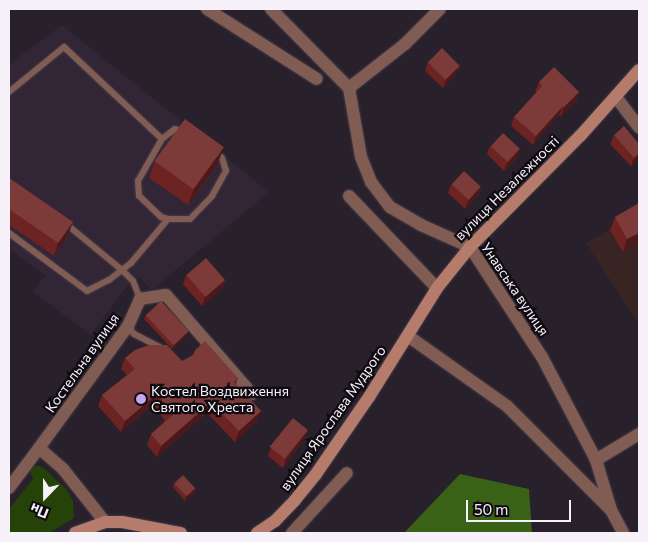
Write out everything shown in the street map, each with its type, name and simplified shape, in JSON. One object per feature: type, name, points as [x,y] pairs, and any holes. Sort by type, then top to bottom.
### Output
[{"type":"street","points":[[207,9],[317,79]]},
{"type":"street","points":[[271,9],[349,88],[405,44],[440,9]]},
{"type":"street","name":"вулиця Незалежності","points":[[408,336],[437,288],[470,247],[616,98],[639,70]]},
{"type":"street","name":"Унавська вулиця","points":[[349,88],[361,157],[371,182],[390,207],[420,225],[470,247],[542,357],[596,460],[611,510],[623,533]]},
{"type":"street","points":[[616,98],[639,127]]},
{"type":"street","points":[[348,196],[437,288]]},
{"type":"street","points":[[140,299],[166,295],[252,394]]},
{"type":"street","name":"Костельна вулиця","points":[[9,488],[128,326],[140,299]]},
{"type":"street","name":"Унавська вулиця","points":[[408,336],[506,406],[611,510]]},
{"type":"street","name":"вулиця Ярослава Мудрого","points":[[257,533],[275,521],[296,500],[343,436],[408,336]]},
{"type":"street","points":[[596,460],[639,434]]},
{"type":"street","points":[[39,448],[63,469],[105,522]]},
{"type":"street","points":[[292,533],[347,473]]},
{"type":"street","points":[[75,533],[105,522],[122,522],[176,532]]},
{"type":"lane","points":[[9,92],[64,47],[162,139]]},
{"type":"lane","points":[[191,134],[175,130],[162,139],[138,182],[139,196],[161,217],[168,219],[190,218],[212,196],[226,171],[222,158],[210,146]]},
{"type":"lane","points":[[9,233],[87,291],[109,280],[131,263],[168,219]]},
{"type":"lane","points":[[62,221],[122,270],[133,281],[140,299]]},
{"type":"lane","points":[[128,326],[134,334],[166,351]]},
{"type":"shaded area","points":[[62,25],[269,192],[152,290],[139,277],[133,281],[123,291],[91,335],[33,292],[45,275],[9,249],[9,64]]},
{"type":"shaded area","points":[[639,213],[639,324],[586,243]]},
{"type":"green space","points":[[35,466],[40,466],[46,470],[66,489],[73,501],[74,518],[49,533],[9,533],[9,509],[33,479],[30,471]]},
{"type":"green space","points":[[460,474],[529,489],[532,533],[404,533]]},
{"type":"building","points":[[442,48],[460,66],[446,80],[428,62]]},
{"type":"building","points":[[554,67],[579,92],[563,106],[536,136],[514,117],[542,86],[539,82]]},
{"type":"building","points":[[185,119],[224,147],[193,189],[154,161]]},
{"type":"building","points":[[624,126],[639,144],[639,153],[634,158],[614,135]]},
{"type":"building","points":[[503,133],[520,149],[508,162],[491,146]]},
{"type":"building","points":[[464,171],[481,187],[469,200],[452,184]]},
{"type":"building","points":[[9,178],[73,222],[58,243],[9,209]]},
{"type":"building","points":[[639,203],[639,233],[627,239],[615,217]]},
{"type":"building","points":[[206,258],[225,280],[205,297],[186,275]]},
{"type":"building","points":[[161,301],[189,331],[174,345],[146,315]]},
{"type":"building","points":[[205,341],[238,378],[234,382],[261,411],[239,431],[211,402],[161,446],[151,434],[173,415],[157,394],[125,421],[102,395],[135,369],[125,358],[135,350],[149,345],[167,345],[182,361],[193,355],[195,350]]},
{"type":"building","points":[[293,418],[308,430],[284,459],[270,447]]},
{"type":"building","points":[[183,475],[195,488],[186,496],[174,483]]},
{"type":"place","name":"Костел Воздвиження Святого Хреста","points":[[141,399]]}]
